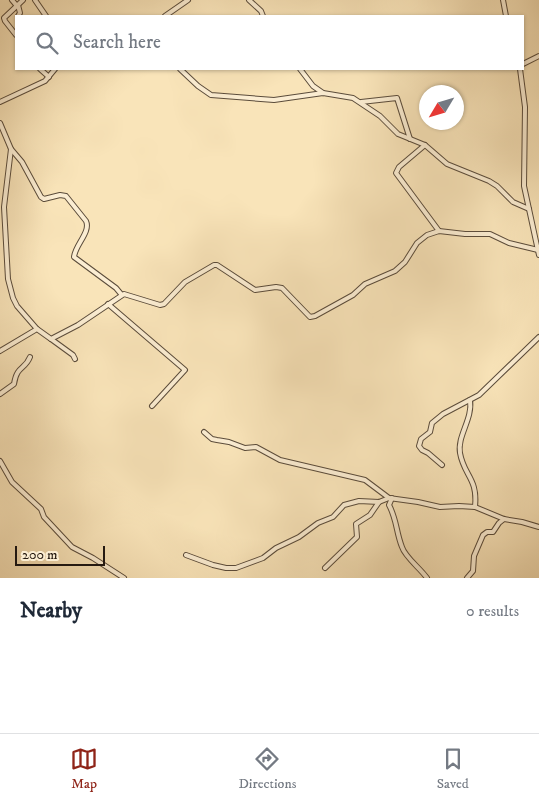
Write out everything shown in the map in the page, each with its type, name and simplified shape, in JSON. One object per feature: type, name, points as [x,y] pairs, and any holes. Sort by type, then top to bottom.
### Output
[{"type":"street","points":[[12,0],[17,5],[20,13],[19,15]]},
{"type":"street","points":[[15,34],[4,20],[23,0]]},
{"type":"street","points":[[35,0],[45,15]]},
{"type":"street","points":[[166,15],[188,0]]},
{"type":"street","points":[[249,0],[261,11],[263,15]]},
{"type":"street","points":[[503,0],[506,15]]},
{"type":"street","points":[[524,64],[539,56]]},
{"type":"street","points":[[41,70],[48,77]]},
{"type":"street","points":[[0,102],[39,84],[54,70]]},
{"type":"street","points":[[181,70],[211,95],[274,100],[323,93],[347,96],[360,102],[384,119],[398,134],[425,145],[447,164],[497,186],[513,202],[529,209]]},
{"type":"street","points":[[301,70],[313,86],[323,93]]},
{"type":"street","points":[[520,70],[525,107],[524,186],[538,252]]},
{"type":"street","points":[[360,102],[397,98],[410,139]]},
{"type":"street","points":[[0,123],[11,149],[22,162],[42,197],[44,199],[60,195],[66,196],[86,221],[87,229],[77,246],[74,257],[122,294],[160,305],[164,304],[185,282],[210,266],[217,265],[255,290],[282,288],[310,317],[315,316],[353,295],[365,284],[395,271],[427,235],[439,231],[490,234],[509,243],[538,252]]},
{"type":"street","points":[[425,145],[398,167],[396,173],[439,231]]},
{"type":"street","points":[[11,149],[4,207],[8,279],[13,298],[17,306],[37,329],[73,355],[75,359]]},
{"type":"street","points":[[533,232],[538,228]]},
{"type":"street","points":[[50,339],[78,325],[122,294]]},
{"type":"street","points":[[108,304],[185,370],[152,406]]},
{"type":"street","points":[[0,351],[37,329]]},
{"type":"street","points":[[442,465],[420,449],[420,442],[430,432],[432,422],[490,386],[539,337]]},
{"type":"street","points":[[0,394],[14,384],[18,371],[29,361],[30,357]]},
{"type":"street","points":[[470,400],[470,413],[464,428],[460,451],[474,485],[476,494],[475,507]]},
{"type":"street","points":[[204,432],[212,439],[229,442],[245,448],[256,447],[285,461],[365,480],[391,498],[440,507],[475,507],[504,519],[539,527]]},
{"type":"street","points":[[0,461],[12,482],[41,509],[44,517],[72,547],[124,578]]},
{"type":"street","points":[[186,555],[219,566],[236,568],[263,558],[276,548],[299,538],[318,523],[333,517],[344,505],[359,501],[379,502],[391,498]]},
{"type":"street","points":[[391,498],[389,505],[396,518],[402,547],[427,578]]},
{"type":"street","points":[[325,568],[357,537],[356,524],[370,515],[379,502]]},
{"type":"street","points":[[467,578],[473,571],[474,556],[483,534],[494,532],[499,523],[504,519]]}]
